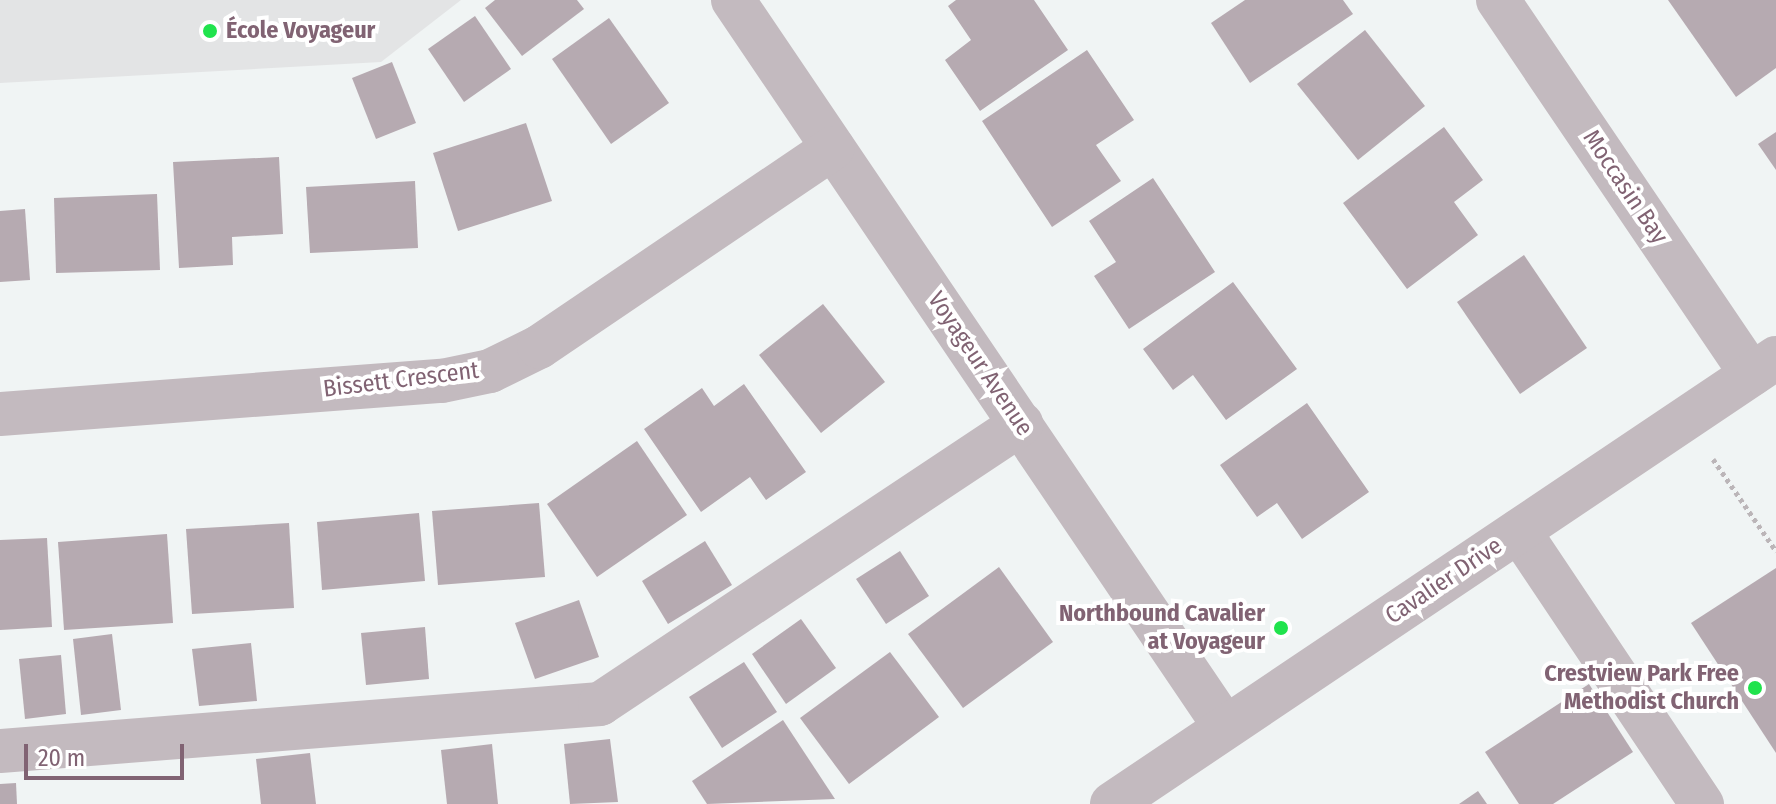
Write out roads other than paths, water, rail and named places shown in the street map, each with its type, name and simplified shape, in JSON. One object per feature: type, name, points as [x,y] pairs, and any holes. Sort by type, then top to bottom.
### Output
[{"type":"street","name":"Voyageur Avenue","points":[[733,0],[1225,727]]},
{"type":"street","name":"Moccasin Bay","points":[[1498,0],[1764,366]]},
{"type":"street","name":"Bissett Crescent","points":[[0,414],[442,381],[490,371],[539,347],[833,148]]},
{"type":"street","name":"Cavalier Drive","points":[[1112,804],[1764,366]]},
{"type":"street","points":[[0,751],[600,704],[1021,424]]},
{"type":"street","points":[[1519,531],[1702,804]]},
{"type":"place","name":"École Voyageur","points":[[210,31]]},
{"type":"place","name":"Northbound Cavalier at Voyageur","points":[[1281,628]]},
{"type":"place","name":"Crestview Park Free Methodist Church","points":[[1755,688]]}]
